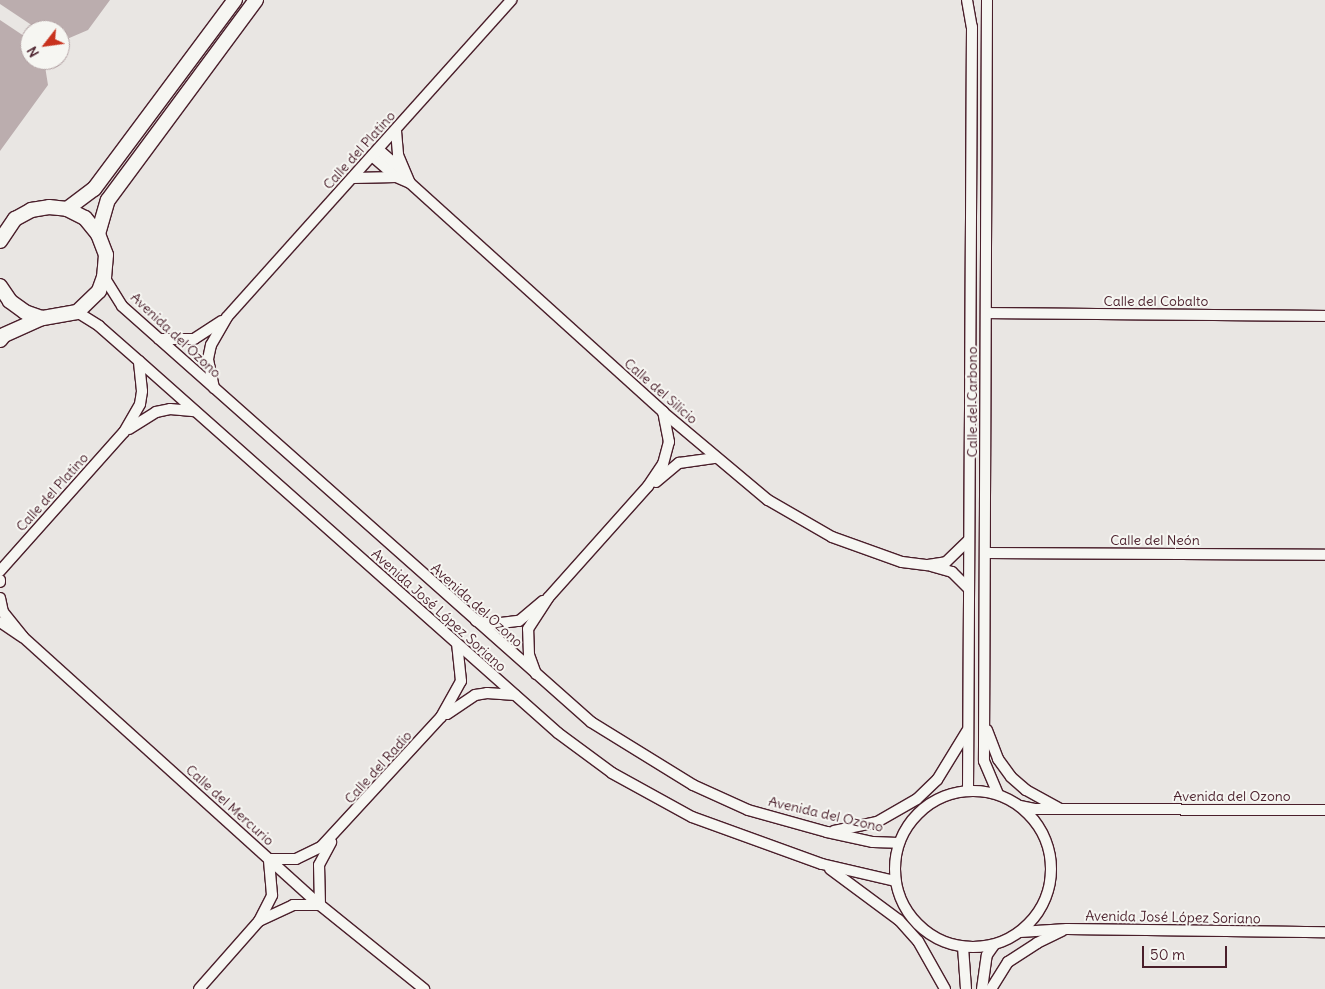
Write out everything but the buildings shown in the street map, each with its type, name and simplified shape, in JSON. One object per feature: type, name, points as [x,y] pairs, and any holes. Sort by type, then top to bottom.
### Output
[{"type":"street","points":[[67,209],[94,189],[235,0]]},
{"type":"street","points":[[98,234],[108,200],[256,0]]},
{"type":"street","name":"Calle del Platino","points":[[214,388],[208,359],[211,345],[227,317],[512,0]]},
{"type":"street","name":"Calle del Carbono","points":[[967,0],[972,27],[968,790]]},
{"type":"street","name":"Calle del Carbono","points":[[987,2],[984,761],[998,794]]},
{"type":"street","points":[[396,130],[401,175]]},
{"type":"street","name":"Calle del Silicio","points":[[376,153],[663,412],[768,500],[832,537],[902,562],[928,565],[952,572],[968,588]]},
{"type":"street","name":"Calle del Silicio","points":[[353,178],[401,175]]},
{"type":"street","points":[[0,241],[15,219],[31,210],[49,207],[67,209],[85,218],[98,234],[106,255],[104,277],[89,303],[77,312],[42,318],[4,335],[0,340]]},
{"type":"street","name":"Avenida del Ozono","points":[[104,277],[122,306],[537,677],[590,722],[693,785],[748,810],[827,832],[873,842],[898,843]]},
{"type":"street","points":[[0,286],[10,301],[25,312],[42,318]]},
{"type":"street","name":"Avenida José López Soriano","points":[[77,312],[139,361],[515,696],[558,733],[612,773],[692,817],[822,864],[895,881]]},
{"type":"street","name":"Calle del Cobalto","points":[[986,313],[1325,316]]},
{"type":"street","name":"Calle del Platino","points":[[159,339],[194,339],[227,317]]},
{"type":"street","name":"Calle del Platino","points":[[0,571],[124,432],[140,404],[142,391],[139,361]]},
{"type":"street","name":"Calle del Platino","points":[[124,432],[156,412],[170,409],[195,411]]},
{"type":"street","points":[[537,677],[529,655],[528,630],[548,598],[648,486],[667,455],[669,442],[663,412]]},
{"type":"street","points":[[648,486],[678,463],[716,458]]},
{"type":"street","name":"Calle del Silicio","points":[[928,565],[946,562],[969,540]]},
{"type":"street","name":"Calle del Neón","points":[[986,553],[1325,554]]},
{"type":"street","points":[[0,598],[1,615]]},
{"type":"street","points":[[475,620],[493,624],[518,621],[548,598]]},
{"type":"street","name":"Calle del Mercurio","points":[[1,615],[320,905],[424,989]]},
{"type":"street","name":"Calle del Radio","points":[[320,905],[319,865],[336,835],[441,717],[462,681],[456,644]]},
{"type":"street","name":"Calle del Radio","points":[[441,717],[475,695],[487,692],[515,696]]},
{"type":"street","points":[[985,726],[998,759],[1010,777],[1026,790],[1062,809]]},
{"type":"street","points":[[827,832],[877,822],[917,799],[937,780],[968,730]]},
{"type":"street","points":[[968,790],[998,794],[1020,806],[1039,827],[1050,854],[1050,883],[1040,910],[1020,932],[994,945],[964,947],[932,936],[907,912],[895,881],[898,843],[914,816],[938,798],[968,790]]},
{"type":"street","name":"Avenida del Ozono","points":[[1020,806],[1062,809],[1325,810]]},
{"type":"street","name":"Calle del Radio","points":[[270,860],[296,859],[309,854],[336,835]]},
{"type":"street","points":[[199,989],[259,921],[272,895],[270,860]]},
{"type":"street","name":"Avenida José López Soriano","points":[[822,864],[899,920],[918,941],[945,989]]},
{"type":"street","points":[[259,921],[293,905],[320,905]]},
{"type":"street","points":[[991,989],[1008,962],[1021,952],[1067,929]]},
{"type":"street","name":"Avenida José López Soriano","points":[[1020,932],[1067,929],[1325,932]]},
{"type":"street","points":[[982,989],[987,956],[994,945]]},
{"type":"street","points":[[964,947],[966,989]]},
{"type":"shaded area","points":[[0,0],[1325,0],[1325,989],[0,989]]},
{"type":"shaded area","points":[[0,0],[110,0],[88,30],[70,38],[70,20],[24,20],[0,4]]},
{"type":"shaded area","points":[[0,20],[20,33],[20,70],[46,70],[48,85],[0,151]]}]
